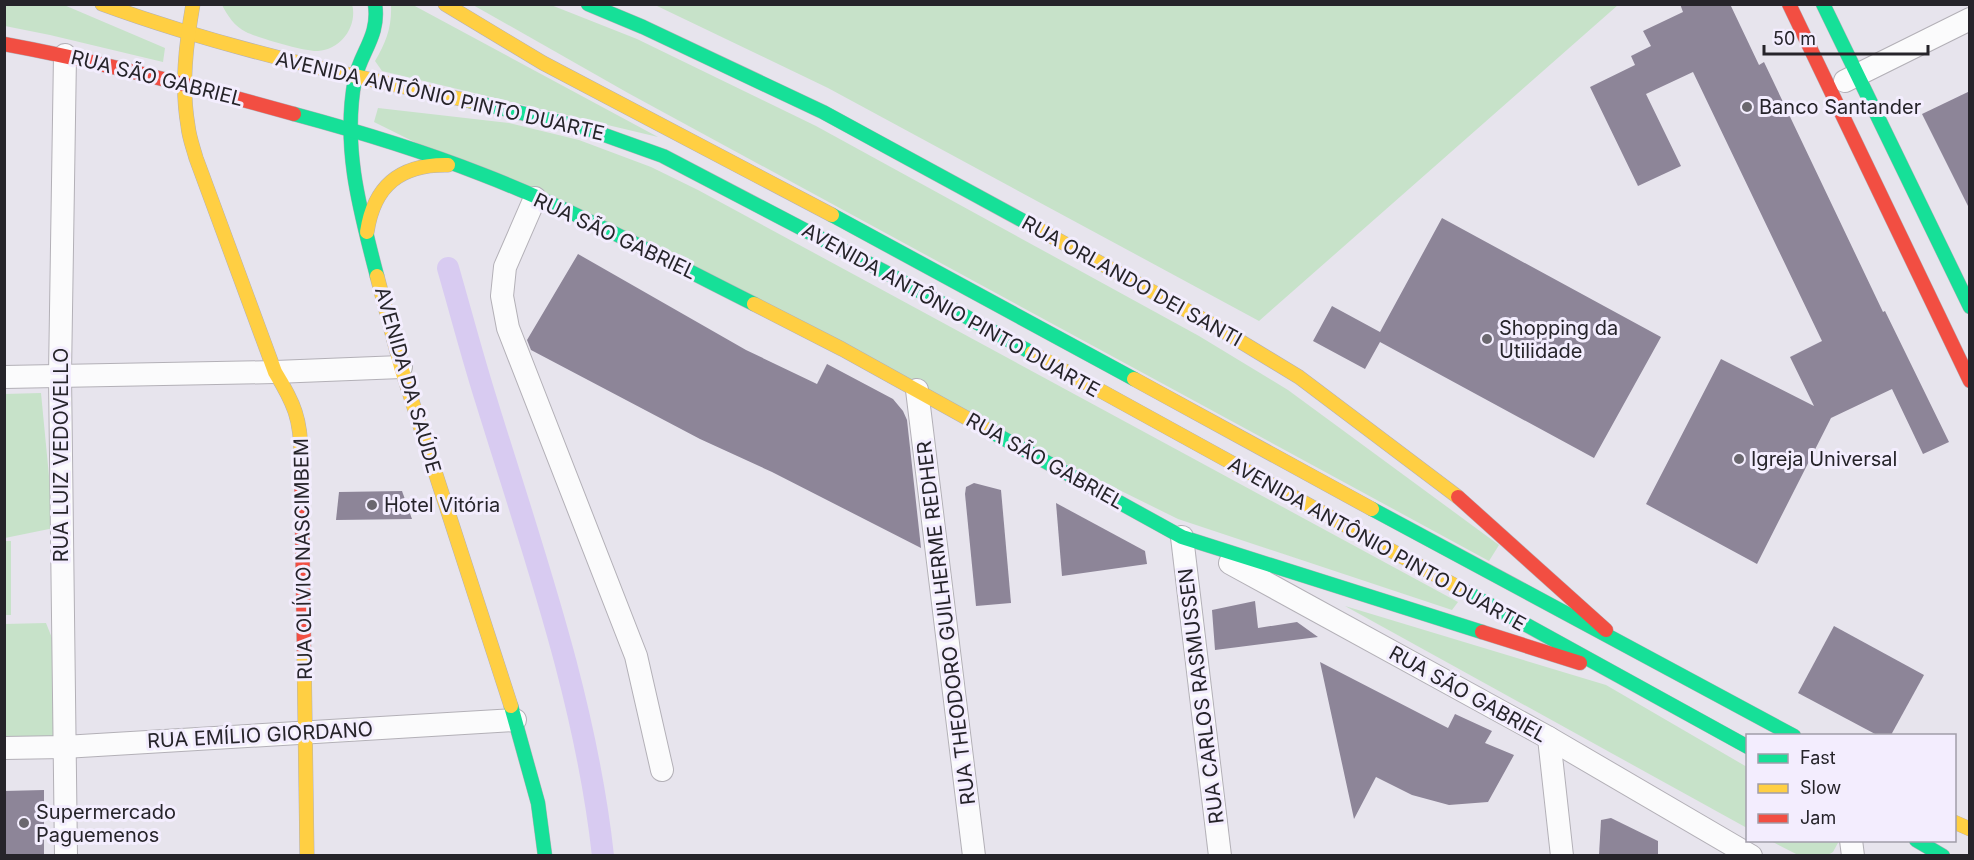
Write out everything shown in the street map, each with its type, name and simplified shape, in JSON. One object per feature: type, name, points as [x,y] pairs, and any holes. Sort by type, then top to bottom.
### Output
[{"type":"main road","name":"AVENIDA ANTÔNIO PINTO DUARTE","points":[[102,4],[189,33],[355,78],[554,120],[627,142],[663,156],[885,272],[1746,746]]},
{"type":"main road","points":[[189,33],[193,4]]},
{"type":"main road","name":"AVENIDA DA SAÚDE","points":[[375,4],[371,41],[355,78],[350,129],[352,170],[401,367],[515,720],[538,804],[545,855]]},
{"type":"main road","name":"AVENIDA ANTÔNIO PINTO DUARTE","points":[[445,4],[543,63],[897,249],[1388,519],[1792,734]]},
{"type":"main road","name":"RUA ORLANDO DEI SANTI","points":[[588,4],[643,27],[823,112],[1215,326],[1299,377],[1470,506],[1621,643]]},
{"type":"main road","points":[[1790,4],[1970,381]]},
{"type":"main road","points":[[1823,4],[1970,307]]},
{"type":"main road","name":"RUA OLÍVIO NASCIMBEM","points":[[189,33],[185,84],[187,124],[196,158],[275,372],[291,398],[301,429],[307,855]]},
{"type":"main road","name":"RUA SÃO GABRIEL","points":[[4,44],[65,55],[185,84],[350,129],[459,167],[587,220],[701,276],[917,390],[1182,537],[1613,674]]},
{"type":"main road","points":[[367,237],[371,208],[379,192],[389,182],[411,169],[438,164],[459,167]]},
{"type":"main road","points":[[1956,823],[1970,830]]},
{"type":"main road","points":[[1920,842],[1943,855]]},
{"type":"street","points":[[1830,88],[1970,19]]},
{"type":"street","name":"RUA LUIZ VEDOVELLO","points":[[65,55],[60,375],[66,855]]},
{"type":"street","points":[[535,198],[505,267],[502,296],[508,328],[636,656],[662,770]]},
{"type":"street","points":[[4,377],[275,372],[401,367]]},
{"type":"street","name":"RUA THEODORO GUILHERME REDHER","points":[[917,390],[974,855]]},
{"type":"street","name":"RUA SÃO GABRIEL","points":[[1182,537],[1549,738],[1751,855]]},
{"type":"street","name":"RUA CARLOS RASMUSSEN","points":[[1182,537],[1220,855]]},
{"type":"street","name":"RUA EMÍLIO GIORDANO","points":[[4,748],[64,747],[515,720]]},
{"type":"street","points":[[1549,738],[1562,855]]},
{"type":"green space","points":[[352,4],[352,20],[346,35],[334,46],[318,51],[282,44],[246,32],[238,27],[222,5]]},
{"type":"green space","points":[[4,5],[64,5],[165,48],[163,62],[5,26]]},
{"type":"green space","points":[[391,5],[413,5],[658,137],[382,71],[375,61],[388,34]]},
{"type":"green space","points":[[473,5],[551,5],[637,39],[816,126],[1199,336],[1288,390],[1499,545],[1489,561],[628,93]]},
{"type":"green space","points":[[655,5],[1618,5],[1259,321],[828,88]]},
{"type":"green space","points":[[378,108],[509,123],[579,140],[651,167],[698,190],[1458,602],[1452,610],[1178,519],[374,122]]},
{"type":"green space","points":[[41,393],[54,528],[5,538],[4,394]]},
{"type":"green space","points":[[5,541],[11,541],[11,615],[5,615]]},
{"type":"green space","points":[[1345,606],[1606,685],[1746,766],[1746,827]]},
{"type":"green space","points":[[46,623],[52,638],[54,736],[5,737],[4,624]]},
{"type":"green space","points":[[1773,842],[1838,842],[1833,852],[1826,856],[1798,855]]},
{"type":"building","points":[[1680,4],[1730,4],[1759,65],[1764,62],[1883,312],[1885,311],[1949,442],[1923,454],[1892,389],[1831,418],[1757,564],[1646,504],[1721,359],[1814,406],[1790,357],[1822,341],[1693,72],[1646,94],[1681,166],[1638,186],[1590,87],[1635,65],[1631,56],[1651,46],[1643,31],[1683,12]]},
{"type":"building","points":[[1970,91],[1970,210],[1922,114]]},
{"type":"building","name":"Shopping da Utilidade","points":[[1442,218],[1661,337],[1594,458],[1380,342],[1365,369],[1313,341],[1332,306],[1380,332]]},
{"type":"building","points":[[578,254],[746,350],[817,384],[827,364],[893,399],[907,420],[921,548],[772,472],[700,439],[531,350],[527,340]]},
{"type":"building","points":[[974,483],[1001,490],[1011,603],[976,606],[965,494],[966,487]]},
{"type":"building","name":"Hotel Vitória","points":[[402,491],[412,519],[336,520],[339,492]]},
{"type":"building","points":[[1056,503],[1145,551],[1147,564],[1062,576]]},
{"type":"building","points":[[1255,601],[1258,628],[1297,622],[1318,637],[1215,650],[1212,610]]},
{"type":"building","points":[[1834,626],[1924,675],[1892,734],[1875,734],[1798,693]]},
{"type":"building","points":[[1320,662],[1448,728],[1455,714],[1492,731],[1485,743],[1514,755],[1488,802],[1449,805],[1412,795],[1376,777],[1354,819]]},
{"type":"building","name":"Supermercado Paguemenos","points":[[44,790],[44,855],[4,855],[4,791]]},
{"type":"building","points":[[1611,818],[1658,841],[1658,855],[1599,855],[1601,820]]},
{"type":"waterway","points":[[448,268],[571,683],[595,798],[603,856]]},
{"type":"traffic: fast","points":[[375,4],[375,26],[355,79],[351,129],[359,203],[377,276]]},
{"type":"traffic: fast","points":[[588,4],[643,27],[823,112],[1038,229]]},
{"type":"traffic: fast","points":[[1823,4],[1970,307]]},
{"type":"traffic: fast","points":[[470,101],[585,128],[663,156],[885,272],[1032,353]]},
{"type":"traffic: fast","points":[[294,114],[412,149],[516,188],[619,236],[754,304]]},
{"type":"traffic: fast","points":[[832,215],[1134,379]]},
{"type":"traffic: fast","points":[[990,431],[1182,537],[1482,632]]},
{"type":"traffic: fast","points":[[1372,509],[1790,734]]},
{"type":"traffic: fast","points":[[1463,590],[1746,746]]},
{"type":"traffic: fast","points":[[511,706],[538,803],[545,856]]},
{"type":"traffic: fast","points":[[1919,842],[1943,856]]},
{"type":"traffic: slow","points":[[102,4],[238,47],[470,101]]},
{"type":"traffic: slow","points":[[193,4],[186,50],[185,80],[190,138],[275,372],[295,412],[300,432],[301,456]]},
{"type":"traffic: slow","points":[[445,4],[543,63],[832,215]]},
{"type":"traffic: slow","points":[[367,232],[376,202],[392,180],[416,168],[448,165]]},
{"type":"traffic: slow","points":[[1038,229],[1215,326],[1299,377],[1458,497]]},
{"type":"traffic: slow","points":[[377,276],[401,367],[511,706]]},
{"type":"traffic: slow","points":[[754,304],[842,349],[990,431]]},
{"type":"traffic: slow","points":[[1032,353],[1463,590]]},
{"type":"traffic: slow","points":[[1134,379],[1372,509]]},
{"type":"traffic: slow","points":[[304,651],[307,856]]},
{"type":"traffic: slow","points":[[1956,823],[1970,829]]},
{"type":"traffic: jam","points":[[1789,4],[1970,381]]},
{"type":"traffic: jam","points":[[4,44],[150,76],[294,114]]},
{"type":"traffic: jam","points":[[301,456],[304,651]]},
{"type":"traffic: jam","points":[[1458,497],[1606,630]]},
{"type":"traffic: jam","points":[[1482,632],[1580,663]]},
{"type":"place","name":"Banco Santander","points":[[1747,107]]},
{"type":"place","name":"Shopping da Utilidade","points":[[1487,339]]},
{"type":"place","name":"Igreja Universal","points":[[1739,459]]},
{"type":"place","name":"Hotel Vitória","points":[[372,505]]},
{"type":"place","name":"Supermercado Paguemenos","points":[[24,823]]}]
